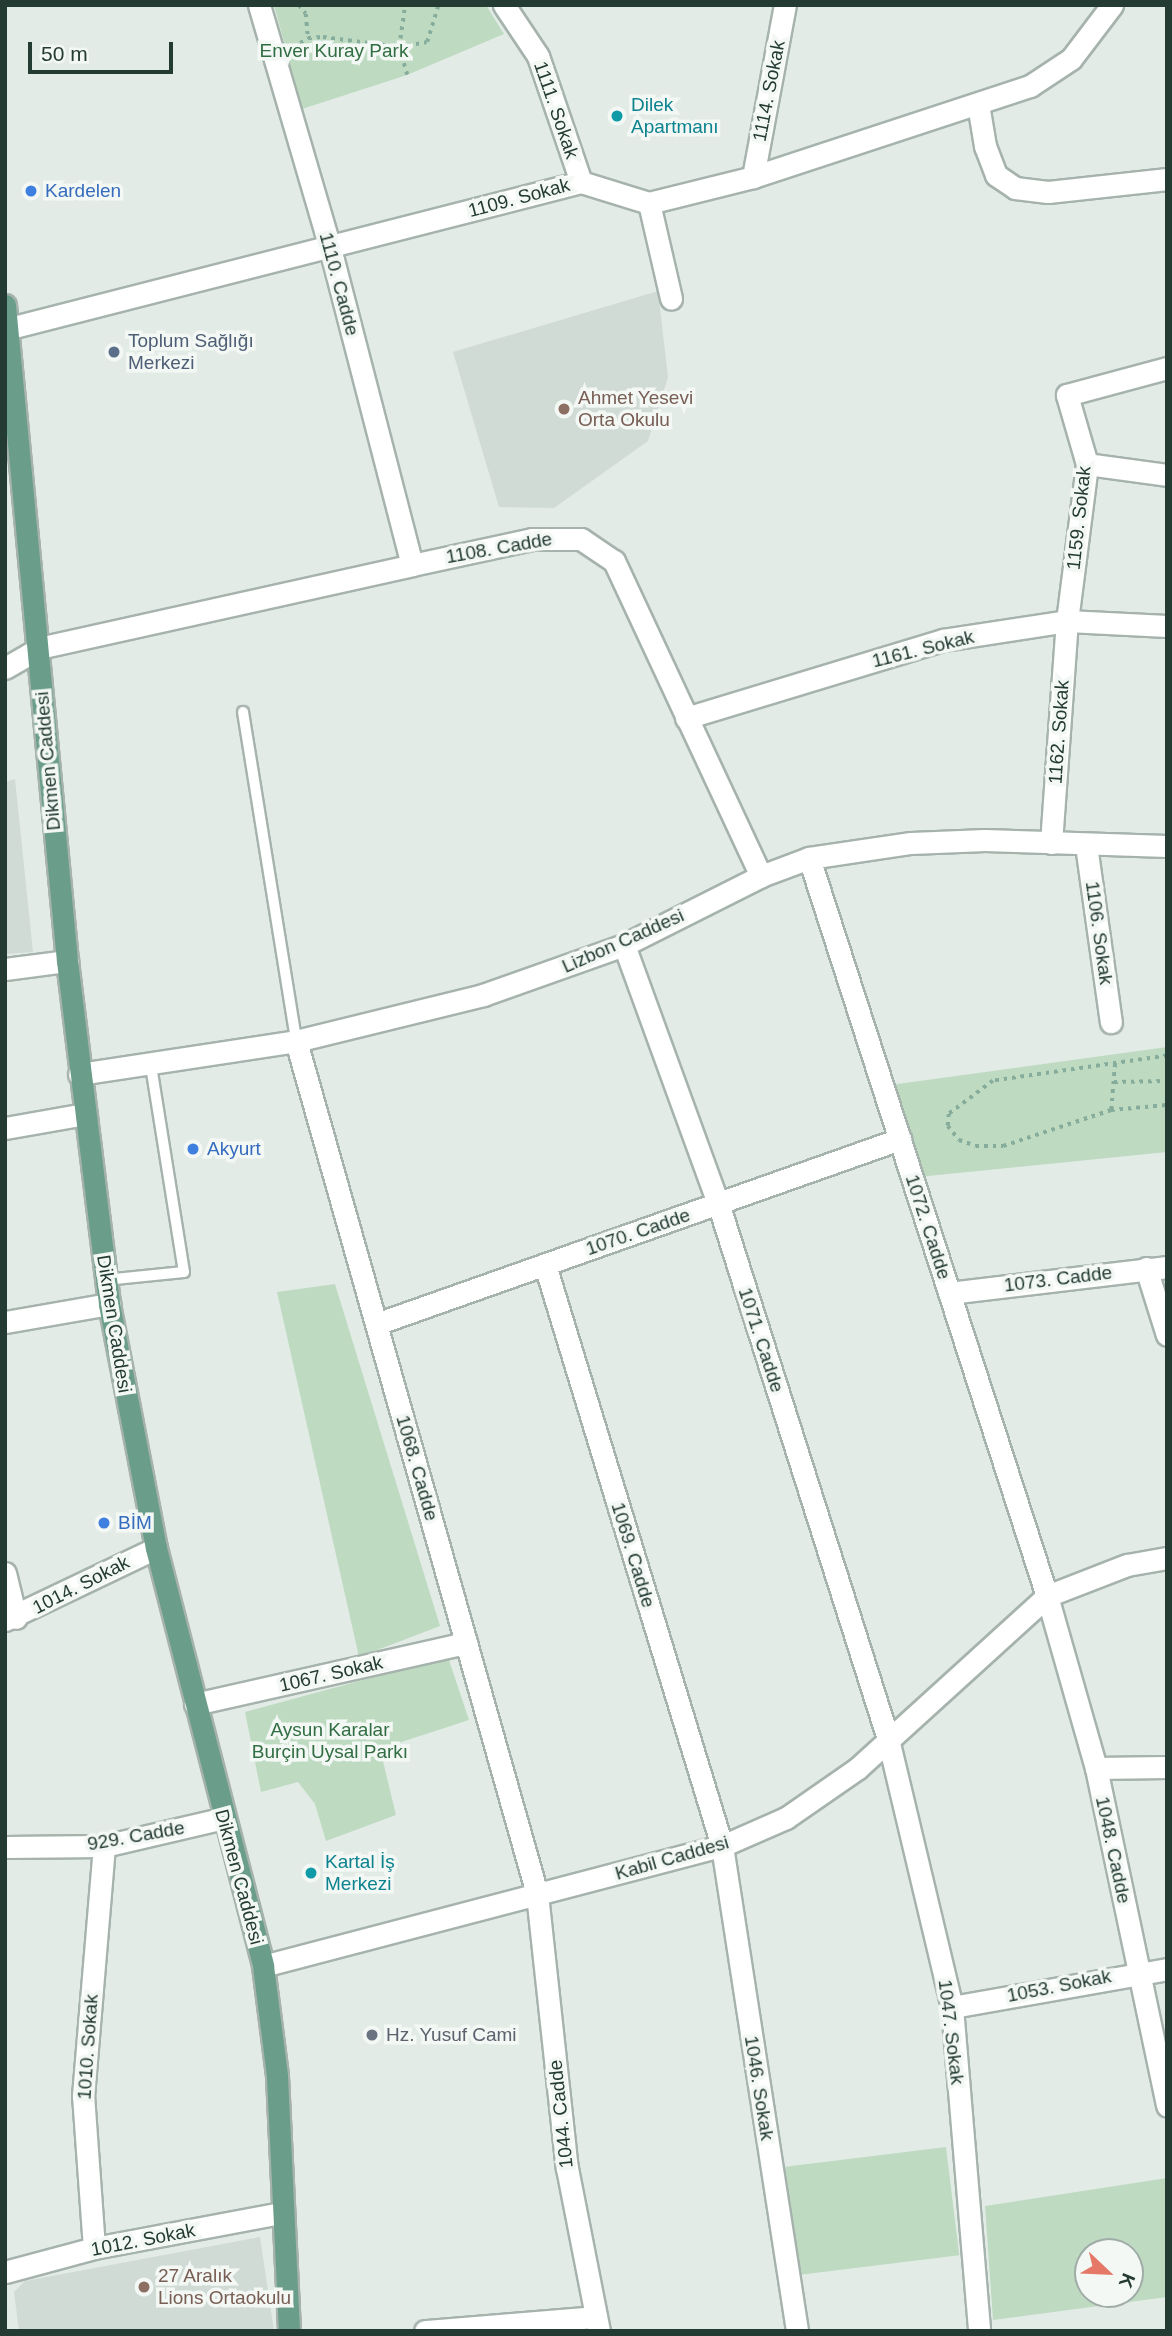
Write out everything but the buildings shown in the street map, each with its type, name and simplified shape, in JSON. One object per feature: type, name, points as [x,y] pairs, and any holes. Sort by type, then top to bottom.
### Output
[{"type":"main road","name":"Dikmen Caddesi","points":[[5,305],[10,328],[67,961],[108,1304],[156,1548],[263,1966],[277,2076],[281,2213],[289,2331]]},
{"type":"street","name":"1110. Cadde","points":[[259,5],[330,248],[412,565]]},
{"type":"street","name":"1111. Sokak","points":[[504,5],[538,56],[581,182]]},
{"type":"street","name":"1114. Sokak","points":[[753,177],[785,5]]},
{"type":"street","points":[[671,298],[649,203],[753,177],[1030,86],[1071,59],[1112,5]]},
{"type":"street","points":[[978,104],[985,146],[996,175],[1015,188],[1048,192],[1167,179]]},
{"type":"street","name":"1109. Sokak","points":[[10,328],[581,182],[649,203]]},
{"type":"street","name":"1159. Sokak","points":[[1067,621],[1087,464],[1068,395],[1167,368]]},
{"type":"street","points":[[1087,464],[1167,475]]},
{"type":"street","name":"1108. Cadde","points":[[5,668],[39,648],[412,565],[557,537],[599,548],[614,561],[761,876]]},
{"type":"street","name":"1161. Sokak","points":[[686,718],[943,640],[1067,621],[1167,626]]},
{"type":"street","name":"1162. Sokak","points":[[1051,843],[1067,621]]},
{"type":"street","name":"Lizbon Caddesi","points":[[79,1074],[296,1041],[483,995],[624,945],[761,876],[809,858],[911,843],[1167,846]]},
{"type":"street","name":"1106. Sokak","points":[[1086,845],[1111,1022]]},
{"type":"street","name":"1072. Cadde","points":[[809,858],[1047,1596]]},
{"type":"street","name":"1071. Cadde","points":[[624,945],[718,1203],[888,1739]]},
{"type":"street","points":[[5,969],[67,961]]},
{"type":"street","name":"1068. Cadde","points":[[296,1041],[537,1894]]},
{"type":"street","points":[[5,1128],[84,1114]]},
{"type":"street","name":"1070. Cadde","points":[[376,1324],[900,1139]]},
{"type":"street","name":"1069. Cadde","points":[[545,1265],[722,1846]]},
{"type":"street","points":[[1156,1268],[1167,1335]]},
{"type":"street","name":"1073. Cadde","points":[[949,1293],[1156,1268]]},
{"type":"street","points":[[5,1322],[108,1304]]},
{"type":"street","name":"1014. Sokak","points":[[10,1619],[92,1575],[156,1548]]},
{"type":"street","name":"Kabil Caddesi","points":[[263,1966],[722,1846],[786,1818],[828,1792],[1047,1596],[1127,1565],[1167,1558]]},
{"type":"street","points":[[5,1573],[10,1619]]},
{"type":"street","name":"1048. Cadde","points":[[1047,1596],[1096,1768],[1167,2106]]},
{"type":"street","name":"1067. Sokak","points":[[195,1704],[466,1643]]},
{"type":"street","name":"1047. Sokak","points":[[888,1739],[952,2007],[979,2331]]},
{"type":"street","points":[[1096,1768],[1167,1767]]},
{"type":"street","name":"929. Cadde","points":[[5,1847],[104,1846],[224,1818]]},
{"type":"street","name":"1010. Sokak","points":[[94,2248],[83,2096],[104,1846]]},
{"type":"street","name":"1046. Sokak","points":[[722,1846],[793,2330]]},
{"type":"street","name":"1044. Cadde","points":[[537,1894],[567,2168],[597,2324]]},
{"type":"street","name":"1053. Sokak","points":[[952,2007],[1139,1971],[1167,1969]]},
{"type":"street","name":"1012. Sokak","points":[[5,2272],[94,2248],[281,2213]]},
{"type":"street","points":[[425,2331],[597,2324]]},
{"type":"lane","points":[[243,712],[296,1041]]},
{"type":"lane","points":[[105,1280],[184,1272],[152,1065]]},
{"type":"path","points":[[299,5],[306,14],[308,38]]},
{"type":"path","points":[[405,5],[399,47],[408,75]]},
{"type":"path","points":[[275,60],[308,38],[399,47],[427,43],[438,5]]},
{"type":"path","points":[[1167,1056],[1115,1061],[993,1081],[955,1108],[948,1126],[959,1140],[976,1146],[1003,1146],[1111,1110],[1167,1105]]},
{"type":"path","points":[[1111,1110],[1115,1061]]},
{"type":"path","points":[[1114,1082],[1167,1081]]},
{"type":"shaded area","name":"Ahmet Yesevi Orta Okulu","points":[[658,291],[668,377],[648,441],[554,508],[499,507],[453,352]]},
{"type":"shaded area","points":[[15,779],[33,952],[5,954],[5,782]]},
{"type":"shaded area","name":"27 Aralık Lions Ortaokulu","points":[[260,2237],[274,2331],[19,2331],[14,2292],[25,2281]]},
{"type":"green space","name":"Enver Kuray Park","points":[[274,5],[486,5],[504,34],[407,75],[302,109]]},
{"type":"green space","points":[[1167,1047],[1167,1152],[918,1177],[890,1085]]},
{"type":"green space","points":[[335,1284],[440,1626],[359,1657],[277,1292]]},
{"type":"green space","name":"Aysun Karalar Burçin Uysal Parkı","points":[[448,1657],[469,1720],[380,1749],[396,1815],[326,1841],[315,1804],[298,1782],[261,1792],[245,1712]]},
{"type":"green space","points":[[946,2147],[959,2255],[798,2275],[785,2167]]},
{"type":"green space","points":[[1167,2178],[1167,2297],[1144,2300],[1144,2238],[1074,2238],[1074,2308],[1084,2308],[993,2320],[985,2206]]},
{"type":"place","name":"Dilek Apartmanı","points":[[617,116]]},
{"type":"place","name":"Kardelen","points":[[31,191]]},
{"type":"place","name":"Toplum Sağlığı Merkezi","points":[[114,352]]},
{"type":"place","name":"Ahmet Yesevi Orta Okulu","points":[[564,409]]},
{"type":"place","name":"Akyurt","points":[[193,1149]]},
{"type":"place","name":"BİM","points":[[104,1523]]},
{"type":"place","name":"Kartal İş Merkezi","points":[[311,1873]]},
{"type":"place","name":"Hz. Yusuf Cami","points":[[372,2035]]},
{"type":"place","name":"27 Aralık Lions Ortaokulu","points":[[144,2287]]}]
